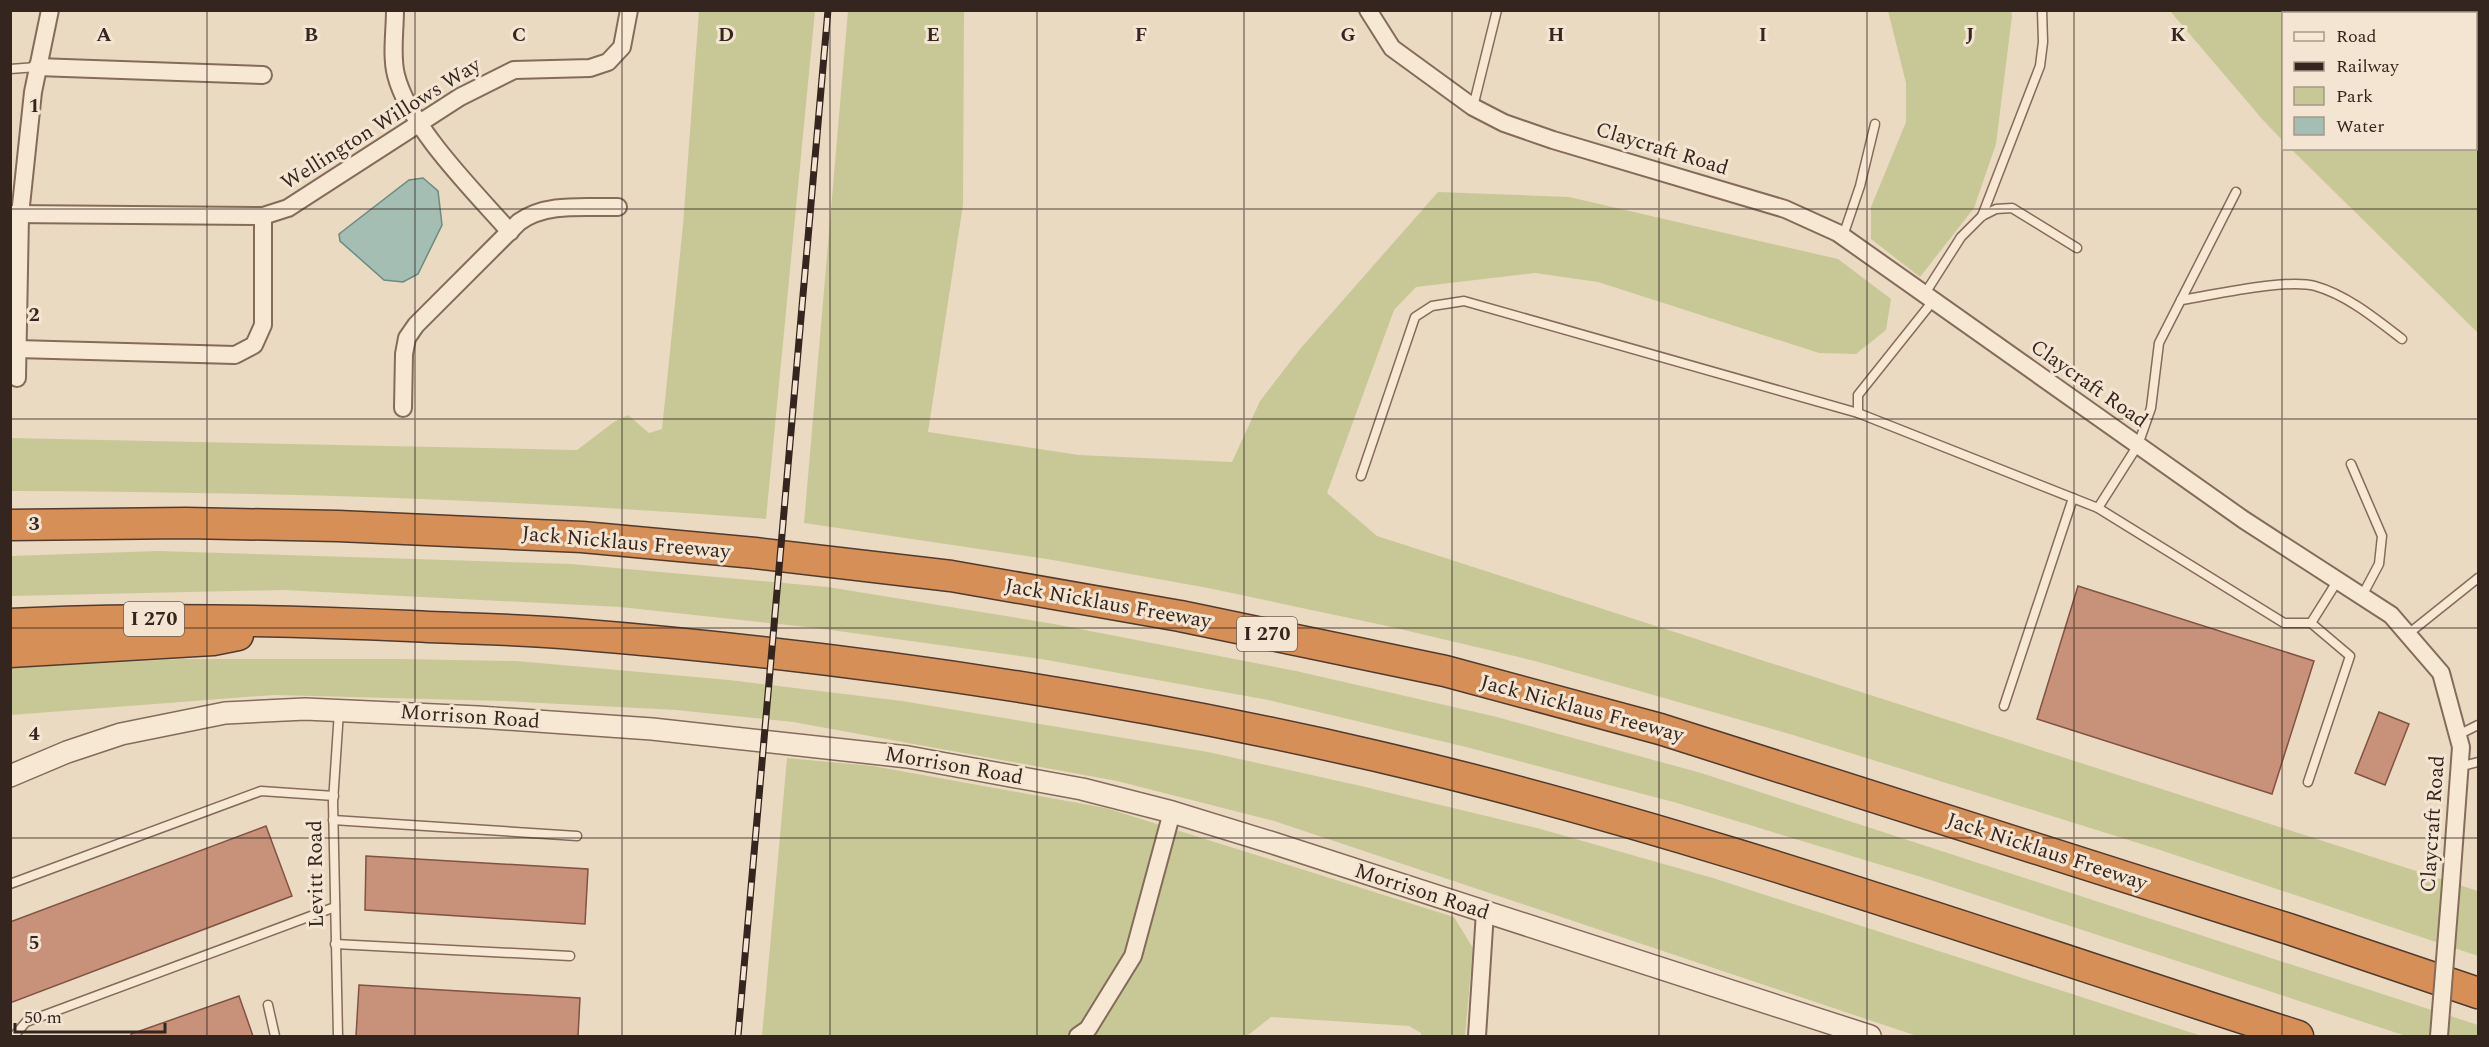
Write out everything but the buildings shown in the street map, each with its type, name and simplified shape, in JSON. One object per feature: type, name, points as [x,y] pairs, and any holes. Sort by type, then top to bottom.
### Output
[{"type":"highway","name":"Jack Nicklaus Freeway","points":[[10,525],[186,523],[338,525],[582,537],[755,553],[951,576],[1180,616],[1445,671],[1660,729],[2270,923],[2478,993]]},
{"type":"highway","name":"I 270","points":[[10,624],[144,619],[298,621],[569,633],[740,650],[929,673],[1190,717],[1387,759],[1550,801],[1708,846],[2298,1036]]},
{"type":"highway","points":[[10,652],[213,640],[298,621]]},
{"type":"street","points":[[17,378],[15,214],[37,67],[50,10]]},
{"type":"street","points":[[395,10],[396,75],[419,122],[446,160],[510,231]]},
{"type":"street","name":"Wellington Willows Way","points":[[15,214],[263,216],[288,208],[460,96],[514,70],[590,68],[608,62],[622,48],[629,10]]},
{"type":"street","name":"Claycraft Road","points":[[1368,10],[1392,48],[1473,107],[1504,123],[1553,140],[1785,209],[1843,236],[2244,520],[2391,615],[2441,673],[2461,747],[2439,1036]]},
{"type":"street","points":[[37,67],[262,75]]},
{"type":"street","points":[[403,408],[406,338],[416,325],[510,231],[531,213],[547,208],[618,207]]},
{"type":"street","points":[[17,349],[235,356],[245,351],[254,345],[263,325],[263,216]]},
{"type":"street","name":"Morrison Road","points":[[10,776],[67,752],[121,734],[225,713],[339,710],[628,727],[836,748],[997,772],[1082,789],[1172,812],[1870,1036]]},
{"type":"street","points":[[1078,1036],[1088,1029],[1133,956],[1172,812]]},
{"type":"street","points":[[1477,1036],[1485,912]]},
{"type":"lane","points":[[1473,107],[1497,10]]},
{"type":"lane","points":[[1982,216],[2040,66],[2043,42],[2042,10]]},
{"type":"lane","points":[[10,69],[37,67]]},
{"type":"lane","points":[[1843,236],[1860,186],[1875,124]]},
{"type":"lane","points":[[2098,508],[2138,446],[2151,408],[2159,343],[2236,192]]},
{"type":"lane","points":[[1858,413],[1858,394],[1928,298],[1961,237],[1982,216],[1996,209],[2012,208],[2077,248]]},
{"type":"lane","points":[[2181,300],[2255,288],[2295,284],[2313,285],[2370,315],[2402,339]]},
{"type":"lane","points":[[1360,476],[1415,317],[1432,306],[1464,301],[1858,413],[2098,508],[2284,623],[2311,623],[2350,656],[2307,782]]},
{"type":"lane","points":[[2351,464],[2382,536],[2379,564],[2362,596]]},
{"type":"lane","points":[[2004,706],[2073,498]]},
{"type":"lane","points":[[2408,634],[2478,578]]},
{"type":"lane","points":[[2311,623],[2338,580]]},
{"type":"lane","name":"Levitt Road","points":[[338,1036],[333,820],[339,710]]},
{"type":"lane","points":[[2458,735],[2478,725]]},
{"type":"lane","points":[[2459,768],[2478,762]]},
{"type":"lane","points":[[10,884],[261,791],[334,796]]},
{"type":"lane","points":[[333,820],[577,836]]},
{"type":"lane","points":[[14,1036],[26,1022],[334,907]]},
{"type":"lane","points":[[335,944],[570,956]]},
{"type":"lane","points":[[268,1005],[275,1036]]},
{"type":"green space","points":[[2011,10],[2012,16],[1996,144],[1974,208],[1920,277],[1871,239],[1871,207],[1906,122],[1906,83],[1888,11]]},
{"type":"green space","points":[[699,11],[815,11],[766,519],[577,506],[389,498],[11,491],[11,438],[577,450],[614,422],[628,415],[649,433],[662,429],[683,225]]},
{"type":"green space","points":[[848,11],[964,11],[963,205],[928,432],[1079,455],[1232,462],[1260,401],[1300,349],[1438,192],[1569,197],[1838,259],[1891,299],[1886,330],[1856,354],[1819,353],[1598,282],[1535,273],[1416,287],[1394,310],[1327,493],[1377,536],[2478,891],[2478,956],[2154,848],[1793,735],[1535,661],[1387,626],[1208,588],[1047,559],[804,523]]},
{"type":"green space","points":[[2170,11],[2478,11],[2478,333],[2292,150],[2477,150],[2477,12],[2282,12],[2282,140]]},
{"type":"green space","points":[[158,551],[571,564],[828,587],[1054,624],[1296,671],[1493,716],[1701,773],[2478,1025],[2478,1036],[2406,1036],[1921,877],[1677,803],[1466,747],[1268,700],[1041,659],[816,628],[620,607],[283,590],[11,596],[10,556]]},
{"type":"green space","points":[[182,659],[517,661],[729,680],[902,701],[1208,752],[1537,828],[1713,878],[2202,1036],[1917,1036],[1274,821],[1117,781],[793,722],[676,710],[503,701],[274,695],[11,715],[11,668]]},
{"type":"green space","points":[[787,758],[873,766],[1106,808],[1454,917],[1473,948],[1465,1036],[1421,1036],[1421,1033],[1409,1026],[1271,1017],[1247,1036],[762,1036]]},
{"type":"water","points":[[423,178],[438,191],[442,225],[418,274],[403,282],[384,280],[340,241],[339,234],[409,180]]},
{"type":"railway","points":[[738,1036],[828,10]]}]
